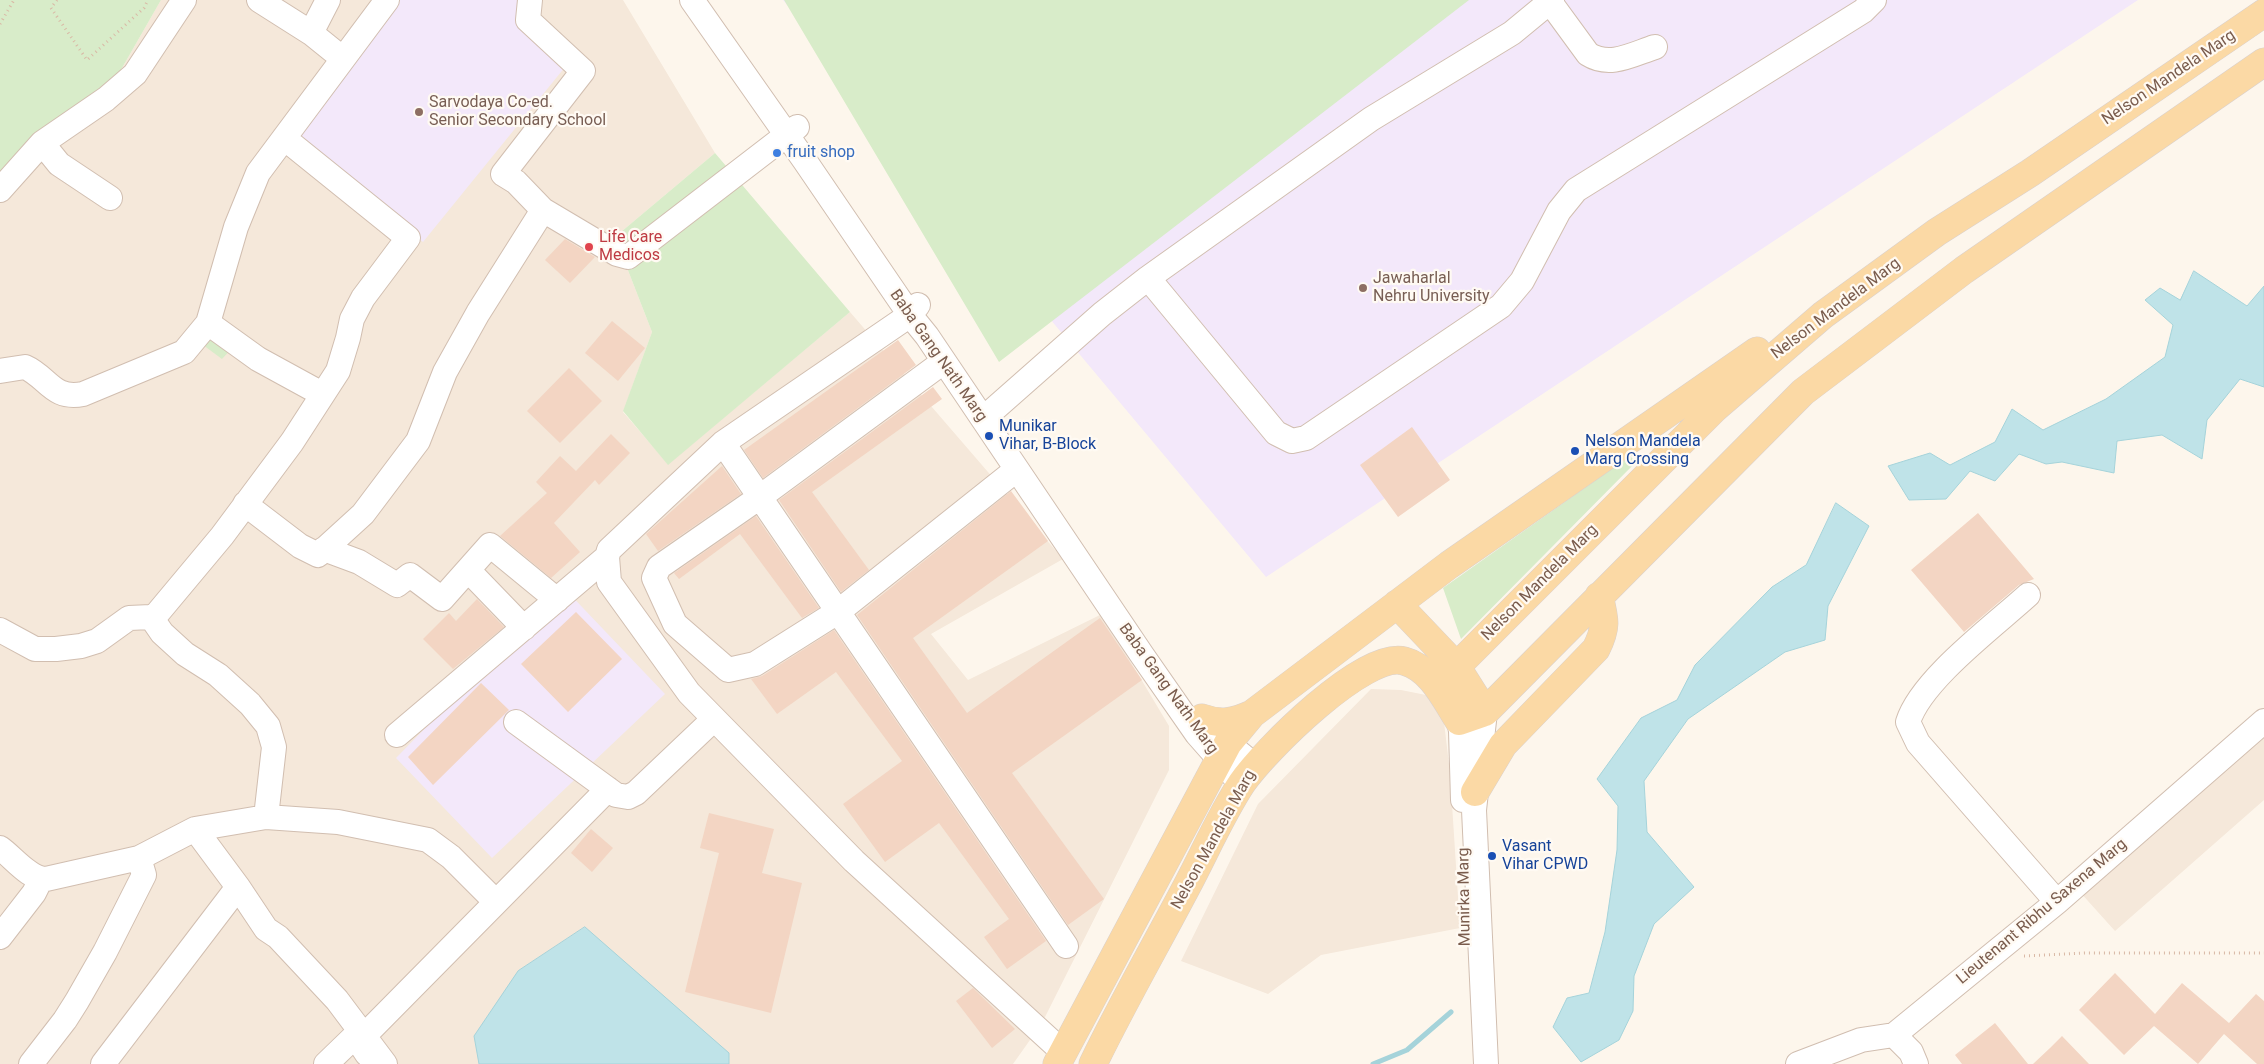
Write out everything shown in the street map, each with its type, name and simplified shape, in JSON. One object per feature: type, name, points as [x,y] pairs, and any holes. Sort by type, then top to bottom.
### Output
[{"type":"main road","name":"Nelson Mandela Marg","points":[[1437,686],[1714,409],[1823,315],[1937,232],[2038,168],[2264,13]]},
{"type":"main road","points":[[1460,726],[1485,712],[1803,392],[1964,270],[2264,62]]},
{"type":"main road","points":[[1202,718],[1224,723],[1234,722],[1252,714],[1397,604],[1665,414],[1850,287],[1937,232]]},
{"type":"main road","points":[[1476,785],[1502,745],[1596,649],[1605,631],[1599,596]]},
{"type":"main road","points":[[1397,604],[1456,666],[1485,712]]},
{"type":"main road","name":"Nelson Mandela Marg","points":[[1094,1064],[1248,775],[1277,742],[1318,706],[1372,666],[1390,661],[1403,660],[1414,665],[1437,686],[1460,726]]},
{"type":"main road","name":"Nelson Mandela Marg","points":[[1060,1058],[1224,752],[1252,714]]},
{"type":"street","points":[[0,190],[42,143],[106,99],[135,74],[184,0]]},
{"type":"street","points":[[259,0],[312,33],[342,58]]},
{"type":"street","points":[[312,33],[328,0]]},
{"type":"street","points":[[0,370],[25,367],[60,394],[73,396],[83,394],[184,352],[208,323],[241,214],[258,173],[386,0]]},
{"type":"street","points":[[530,0],[528,20],[583,71],[504,174],[516,182],[543,210],[567,226],[625,258],[792,131]]},
{"type":"street","name":"Baba Gang Nath Marg","points":[[692,0],[792,131]]},
{"type":"street","name":"Baba Gang Nath Marg","points":[[710,0],[792,131],[914,310],[927,336],[1147,663],[1197,734],[1224,752]]},
{"type":"street","points":[[992,411],[1102,314],[1148,278],[1371,119],[1512,33],[1551,1],[1588,54],[1595,59],[1611,61],[1655,47]]},
{"type":"street","points":[[1148,278],[1276,433],[1292,441],[1306,438],[1501,306],[1522,281],[1558,211],[1576,190],[1864,4]]},
{"type":"street","points":[[0,630],[35,649],[56,650],[97,641],[129,618],[151,617],[160,612],[222,536],[292,442],[338,372],[352,319],[363,298],[408,238],[284,138]]},
{"type":"street","points":[[42,143],[48,153],[59,164],[110,198]]},
{"type":"street","points":[[245,504],[300,546],[318,555],[363,514],[418,441],[445,372],[478,313],[543,210]]},
{"type":"street","points":[[914,310],[723,443],[609,550],[610,582],[689,693],[854,860],[1060,1058]]},
{"type":"street","name":"Baba Gang Nath Marg","points":[[914,310],[937,329],[1224,752]]},
{"type":"street","points":[[208,323],[258,359],[322,394]]},
{"type":"street","points":[[935,368],[760,497],[659,567],[654,578],[675,624],[728,670],[755,664],[839,611],[1016,470]]},
{"type":"street","points":[[723,443],[1066,946]]},
{"type":"street","points":[[324,549],[359,562],[397,585],[410,575],[442,599],[490,545],[557,600]]},
{"type":"street","points":[[397,735],[608,557]]},
{"type":"street","points":[[468,570],[524,628]]},
{"type":"street","points":[[2028,595],[1929,685],[1911,711],[1908,722],[1918,743],[2057,902]]},
{"type":"street","points":[[151,617],[162,633],[185,654],[218,675],[250,704],[268,726],[272,734],[274,747],[266,818]]},
{"type":"street","name":"Munirka Marg","points":[[1485,712],[1476,785],[1486,1064]]},
{"type":"street","points":[[516,722],[608,789],[622,797],[636,793],[714,719]]},
{"type":"street","name":"Lieutenant Ribhu Saxena Marg","points":[[1894,1035],[2057,902],[2264,721]]},
{"type":"street","name":"Munirka Marg","points":[[1460,726],[1472,1064]]},
{"type":"street","points":[[1224,752],[1248,775]]},
{"type":"street","points":[[364,1036],[608,789]]},
{"type":"street","points":[[0,848],[41,879],[139,858],[195,829],[266,818],[338,822],[428,840],[452,857],[496,902]]},
{"type":"street","points":[[195,829],[266,929],[278,937],[337,1000],[385,1064]]},
{"type":"street","points":[[31,1064],[65,1020],[134,899],[144,875],[139,858]]},
{"type":"street","points":[[0,937],[34,893],[41,879]]},
{"type":"street","points":[[103,1064],[238,887]]},
{"type":"street","points":[[1798,1064],[1861,1040],[1894,1035],[1911,1052],[1916,1064]]},
{"type":"street","points":[[326,1064],[355,1036],[374,1064]]},
{"type":"path","points":[[0,24],[14,0]]},
{"type":"path","points":[[57,0],[51,8],[87,60],[144,8],[148,0]]},
{"type":"path","points":[[1988,958],[2084,953],[2264,953]]},
{"type":"shaded area","points":[[161,0],[623,0],[715,153],[615,237],[652,332],[623,412],[668,464],[850,312],[1063,559],[931,634],[968,680],[1102,614],[1169,726],[1169,770],[1042,1023],[1013,1064],[0,1064],[0,177],[35,134],[118,75]]},
{"type":"shaded area","name":"Sarvodaya Co-ed. Senior Secondary School","points":[[398,0],[531,0],[522,10],[574,56],[423,242],[289,141]]},
{"type":"shaded area","name":"Jawaharlal Nehru University","points":[[783,0],[2138,0],[1266,577]]},
{"type":"shaded area","points":[[563,587],[665,694],[492,858],[396,758]]},
{"type":"shaded area","points":[[1371,689],[1401,690],[1426,695],[1444,722],[1450,773],[1460,928],[1321,955],[1268,994],[1181,961],[1258,804]]},
{"type":"shaded area","points":[[2264,729],[2264,800],[2115,931],[2079,891]]},
{"type":"green space","points":[[0,0],[161,0],[118,75],[35,134],[0,177]]},
{"type":"green space","points":[[784,0],[1469,0],[999,362]]},
{"type":"green space","points":[[715,153],[850,312],[668,465],[623,411],[652,332],[615,237]]},
{"type":"green space","points":[[208,323],[236,344],[222,359],[195,339]]},
{"type":"green space","points":[[1630,456],[1636,462],[1461,639],[1443,588]]},
{"type":"water","points":[[2194,271],[2247,306],[2264,286],[2264,387],[2240,379],[2207,420],[2202,459],[2162,435],[2117,441],[2114,473],[2062,462],[2046,464],[2019,454],[1995,481],[1970,471],[1946,499],[1909,500],[1888,466],[1930,453],[1950,465],[1995,442],[2012,409],[2043,430],[2106,399],[2165,357],[2173,325],[2145,300],[2160,288],[2180,300]]},
{"type":"water","points":[[1836,503],[1869,526],[1828,606],[1825,640],[1785,652],[1688,719],[1644,781],[1647,832],[1694,887],[1654,924],[1634,976],[1633,1011],[1619,1040],[1581,1062],[1553,1027],[1567,998],[1589,993],[1605,932],[1617,850],[1618,806],[1597,779],[1641,718],[1677,700],[1695,665],[1772,587],[1806,565]]},
{"type":"water","points":[[585,927],[729,1053],[729,1064],[479,1064],[474,1036],[518,971]]},
{"type":"building","points":[[565,239],[595,257],[570,283],[545,260]]},
{"type":"building","points":[[612,321],[645,348],[618,381],[585,353]]},
{"type":"building","points":[[898,340],[916,365],[763,478],[744,450]]},
{"type":"building","points":[[569,368],[602,401],[560,443],[527,411]]},
{"type":"building","points":[[933,387],[942,399],[812,492],[869,570],[841,592],[779,500]]},
{"type":"building","points":[[1412,427],[1450,480],[1398,517],[1360,465]]},
{"type":"building","points":[[611,434],[630,453],[599,485],[595,480],[554,523],[580,552],[551,578],[500,536],[547,493],[536,482],[560,456],[576,471]]},
{"type":"building","points":[[722,466],[741,494],[658,551],[646,534]]},
{"type":"building","points":[[1011,491],[1048,541],[913,638],[967,713],[1100,618],[1142,680],[1012,773],[1104,899],[1068,925],[857,615]]},
{"type":"building","points":[[1978,513],[2034,579],[2019,585],[1964,632],[1911,570]]},
{"type":"building","points":[[756,516],[819,608],[802,618],[740,534],[679,579],[674,573]]},
{"type":"building","points":[[477,599],[504,627],[453,669],[423,639],[449,613],[456,621]]},
{"type":"building","points":[[576,612],[622,659],[568,712],[521,664]]},
{"type":"building","points":[[834,630],[1046,941],[1007,969],[984,937],[1009,919],[939,823],[885,862],[843,804],[902,761],[836,672],[777,714],[751,679],[762,676]]},
{"type":"building","points":[[481,683],[509,710],[433,785],[408,757]]},
{"type":"building","points":[[709,813],[774,829],[762,873],[802,883],[771,1013],[685,992],[719,853],[700,848]]},
{"type":"building","points":[[591,829],[613,848],[592,872],[571,853]]},
{"type":"building","points":[[2115,973],[2155,1014],[2182,983],[2229,1023],[2256,994],[2264,1001],[2264,1064],[2257,1064],[2224,1034],[2198,1064],[2154,1026],[2124,1055],[2079,1010]]},
{"type":"building","points":[[973,988],[1015,1029],[992,1048],[956,1001]]},
{"type":"building","points":[[1995,1023],[2028,1064],[1962,1064],[1955,1055]]},
{"type":"building","points":[[2062,1036],[2089,1064],[2033,1064],[2050,1048]]},
{"type":"waterway","points":[[1373,1064],[1407,1050],[1451,1012]]},
{"type":"place","name":"Sarvodaya Co-ed. Senior Secondary School","points":[[419,112]]},
{"type":"place","name":"fruit shop","points":[[777,153]]},
{"type":"place","name":"Life Care Medicos","points":[[589,247]]},
{"type":"place","name":"Jawaharlal Nehru University","points":[[1363,288]]},
{"type":"place","name":"Munikar Vihar, B-Block","points":[[989,436]]},
{"type":"place","name":"Nelson Mandela Marg Crossing","points":[[1575,451]]},
{"type":"place","name":"Vasant Vihar CPWD","points":[[1492,856]]}]
